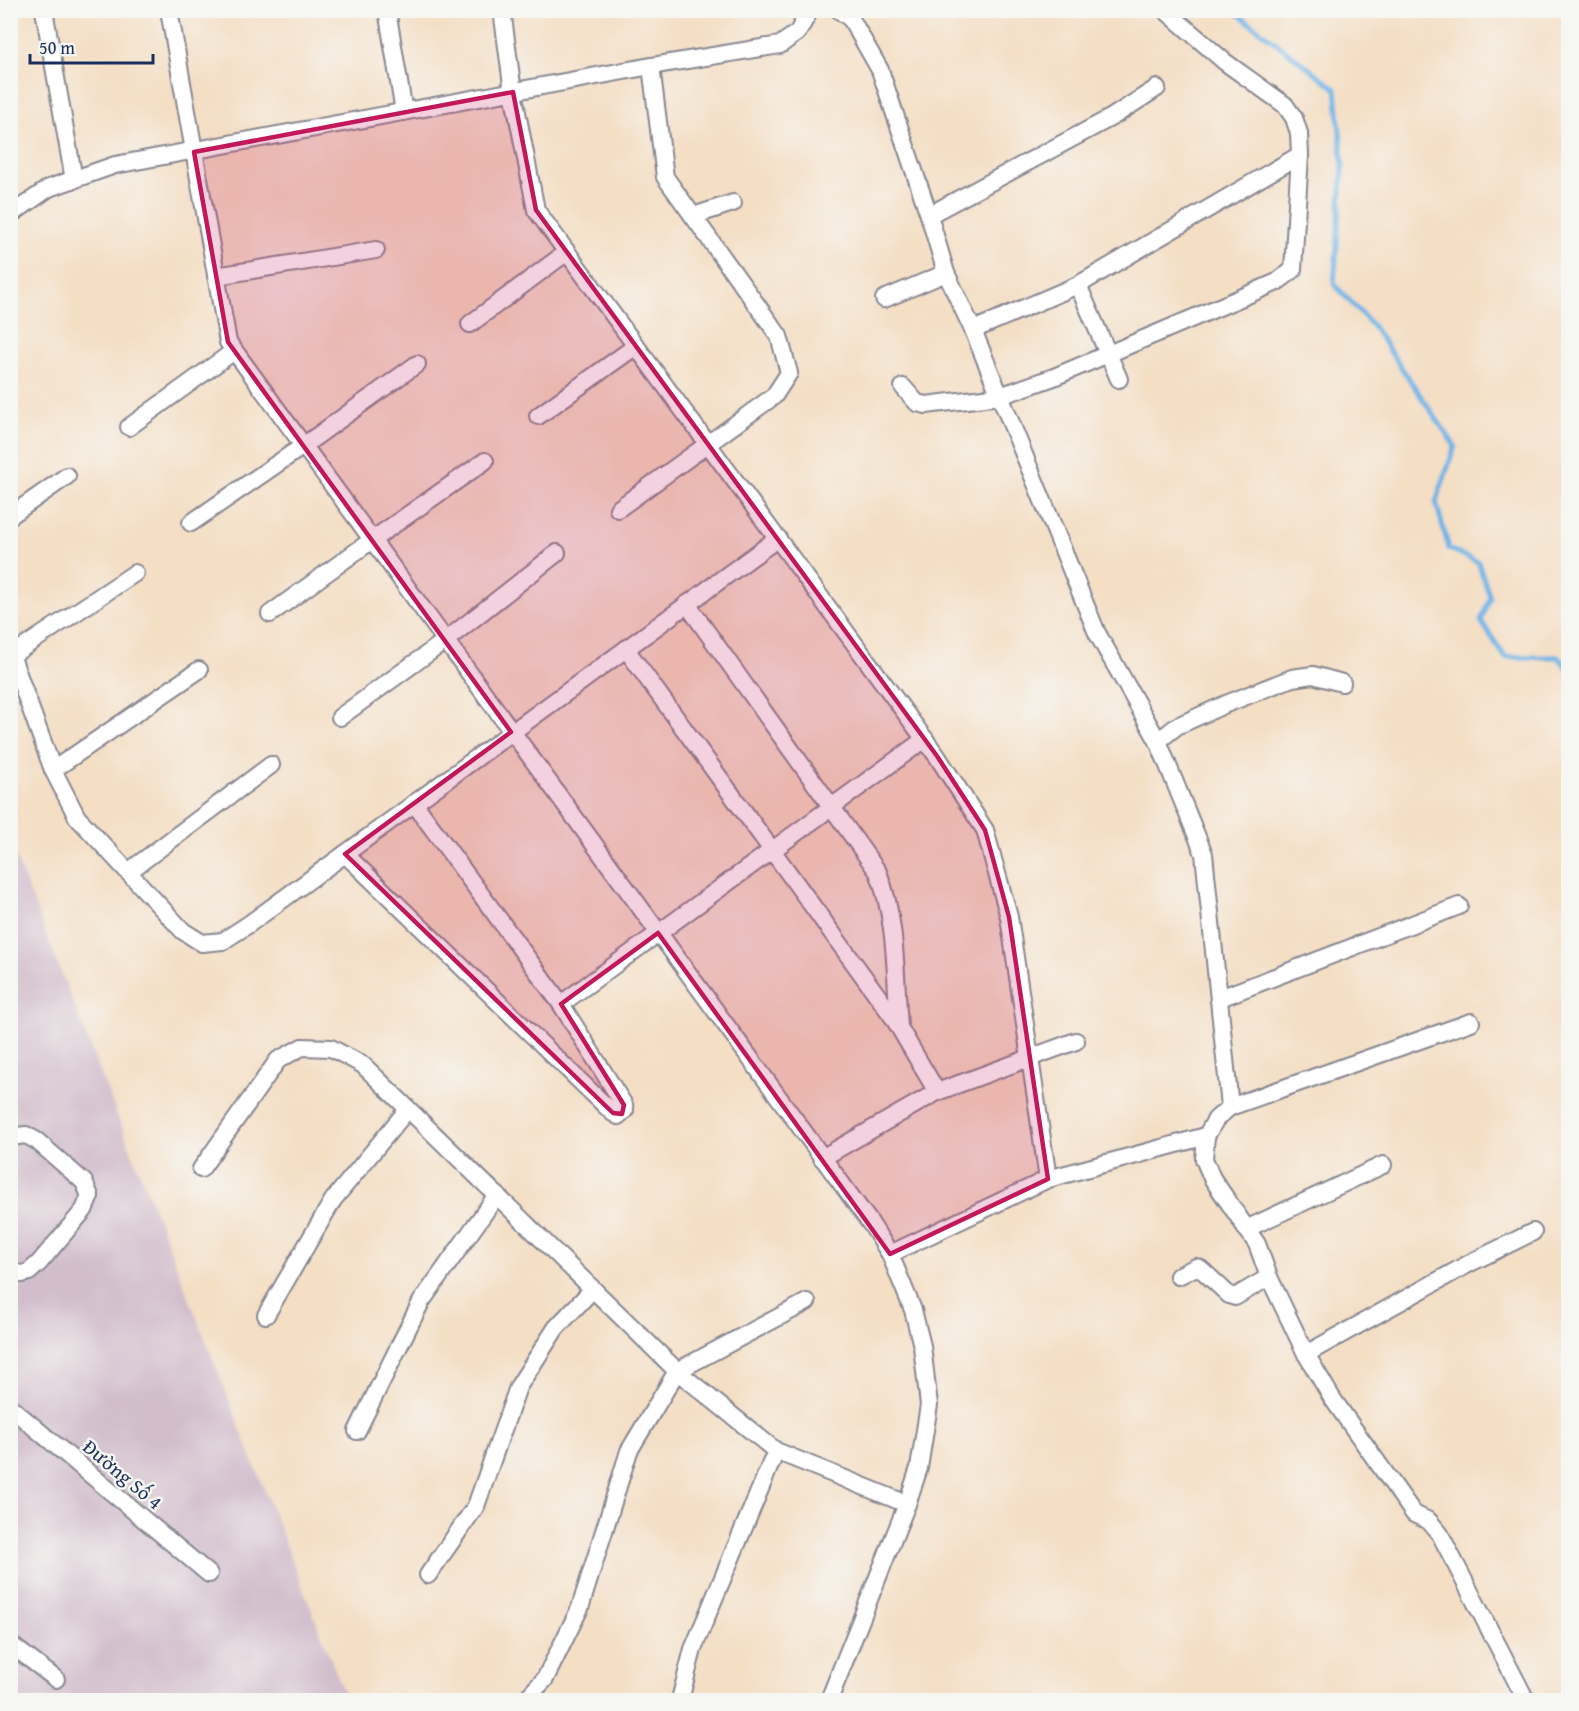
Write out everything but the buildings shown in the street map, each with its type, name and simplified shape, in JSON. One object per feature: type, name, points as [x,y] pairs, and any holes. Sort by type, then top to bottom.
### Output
[{"type":"street","points":[[44,10],[74,180]]},
{"type":"street","points":[[169,10],[228,342],[890,1254],[913,1310],[922,1346],[929,1405],[919,1468],[829,1701]]},
{"type":"street","points":[[387,10],[405,112]]},
{"type":"street","points":[[502,10],[513,92],[536,210],[925,739],[985,830],[1009,917],[1048,1179]]},
{"type":"street","points":[[10,215],[49,188],[116,165],[651,66],[780,45],[798,32],[810,10]]},
{"type":"street","points":[[839,10],[851,19],[880,70],[946,273],[973,330],[1097,633],[1158,741],[1204,854],[1230,1107]]},
{"type":"street","points":[[903,387],[917,403],[926,405],[1000,396],[1054,378],[1107,353],[1252,293],[1288,275],[1293,270],[1300,156],[1299,133],[1294,118],[1286,105],[1225,62],[1165,10]]},
{"type":"street","points":[[618,509],[774,396],[789,373],[778,336],[665,177],[651,66]]},
{"type":"street","points":[[929,215],[1112,117],[1156,88]]},
{"type":"street","points":[[973,330],[1078,285],[1300,156]]},
{"type":"street","points":[[693,216],[733,203]]},
{"type":"street","points":[[216,276],[376,250]]},
{"type":"street","points":[[470,324],[567,252]]},
{"type":"street","points":[[884,299],[946,273]]},
{"type":"street","points":[[1078,285],[1119,380]]},
{"type":"street","points":[[538,416],[636,346]]},
{"type":"street","points":[[129,427],[234,351]]},
{"type":"street","points":[[191,523],[417,364]]},
{"type":"street","points":[[270,614],[485,461]]},
{"type":"street","points":[[10,516],[67,476]]},
{"type":"street","points":[[135,573],[11,654],[53,770],[77,818],[183,931],[202,943],[223,941],[778,538]]},
{"type":"street","points":[[340,717],[445,641],[557,554]]},
{"type":"street","points":[[687,604],[878,872],[887,894],[891,915],[899,1028]]},
{"type":"street","points":[[626,649],[899,1028],[937,1092]]},
{"type":"street","points":[[53,770],[199,670]]},
{"type":"street","points":[[1158,741],[1177,726],[1292,678],[1313,675],[1342,683]]},
{"type":"street","points":[[561,1004],[925,739]]},
{"type":"street","points":[[128,872],[271,765]]},
{"type":"street","points":[[345,854],[613,1113],[618,1116],[622,1114],[625,1110],[624,1105],[561,1004],[414,803]]},
{"type":"street","points":[[1220,998],[1459,906]]},
{"type":"street","points":[[1471,1022],[1230,1107],[1216,1119],[1206,1136],[1204,1159],[1212,1178],[1257,1244],[1269,1277],[1306,1354],[1332,1398],[1414,1514],[1429,1521],[1440,1533],[1526,1701]]},
{"type":"street","points":[[822,1158],[937,1092],[1076,1041]]},
{"type":"street","points":[[201,1169],[278,1060],[302,1047],[332,1048],[363,1065],[677,1371],[776,1451],[907,1504]]},
{"type":"street","points":[[266,1315],[333,1200],[408,1109]]},
{"type":"street","points":[[10,1137],[21,1135],[32,1137],[84,1182],[90,1196],[84,1210],[34,1268],[22,1274],[10,1272]]},
{"type":"street","points":[[890,1254],[1048,1179],[1206,1136]]},
{"type":"street","points":[[1246,1229],[1383,1165]]},
{"type":"street","points":[[357,1431],[421,1302],[497,1195]]},
{"type":"street","points":[[1306,1354],[1470,1263],[1533,1232]]},
{"type":"street","points":[[1178,1276],[1196,1267],[1229,1295],[1235,1297],[1269,1277]]},
{"type":"street","points":[[428,1575],[476,1506],[518,1387],[555,1328],[593,1289]]},
{"type":"street","points":[[525,1701],[545,1679],[580,1608],[629,1450],[677,1371],[807,1302]]},
{"type":"street","name":"Đường Số 4","points":[[10,1407],[209,1574]]},
{"type":"street","points":[[680,1701],[693,1649],[776,1451]]},
{"type":"street","points":[[10,1644],[56,1679]]},
{"type":"highlighted area","points":[[513,92],[536,210],[937,756],[985,830],[1009,917],[1048,1179],[890,1254],[658,933],[561,1004],[624,1105],[622,1114],[613,1113],[345,854],[511,732],[228,342],[194,152]]},
{"type":"shaded area","points":[[11,845],[347,1700],[10,1700]]},
{"type":"waterway","points":[[1233,10],[1336,89],[1343,165],[1334,284],[1372,325],[1455,446],[1436,502],[1449,549],[1478,562],[1490,597],[1481,621],[1505,657],[1558,657],[1568,669]]}]
